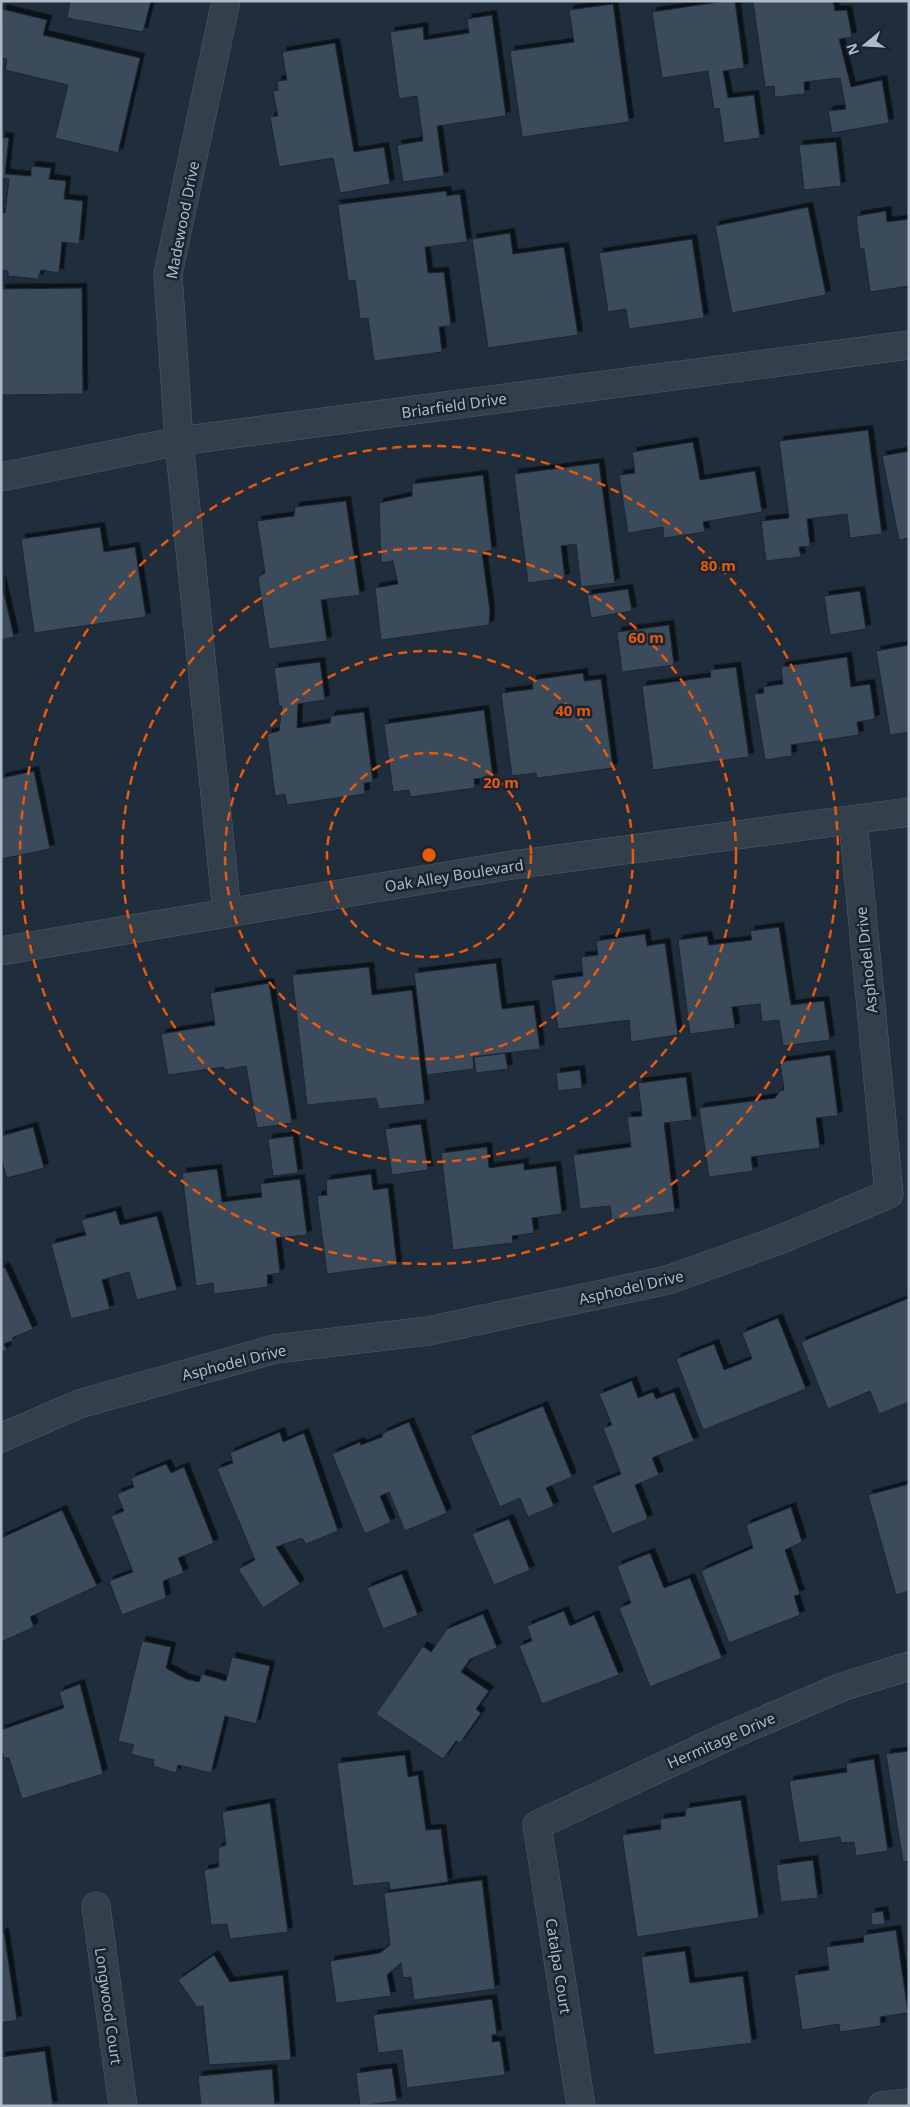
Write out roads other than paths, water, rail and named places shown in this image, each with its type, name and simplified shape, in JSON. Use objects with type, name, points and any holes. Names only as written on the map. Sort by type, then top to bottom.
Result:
[{"type":"street","name":"Madewood Drive","points":[[226,1],[168,274],[178,441],[227,913]]},
{"type":"street","name":"Briarfield Drive","points":[[1,477],[178,441],[909,345]]},
{"type":"street","name":"Oak Alley Boulevard","points":[[1,952],[506,866],[909,812]]},
{"type":"street","name":"Asphodel Drive","points":[[1,1438],[79,1404],[274,1349],[428,1331],[668,1280],[779,1240],[889,1194],[852,820]]},
{"type":"street","name":"Hermitage Drive","points":[[537,1825],[728,1736],[842,1687],[909,1666]]},
{"type":"street","name":"Catalpa Court","points":[[537,1825],[581,2106]]},
{"type":"street","name":"Longwood Court","points":[[96,1906],[123,2106]]},
{"type":"street","points":[[882,2106],[909,2103]]}]
